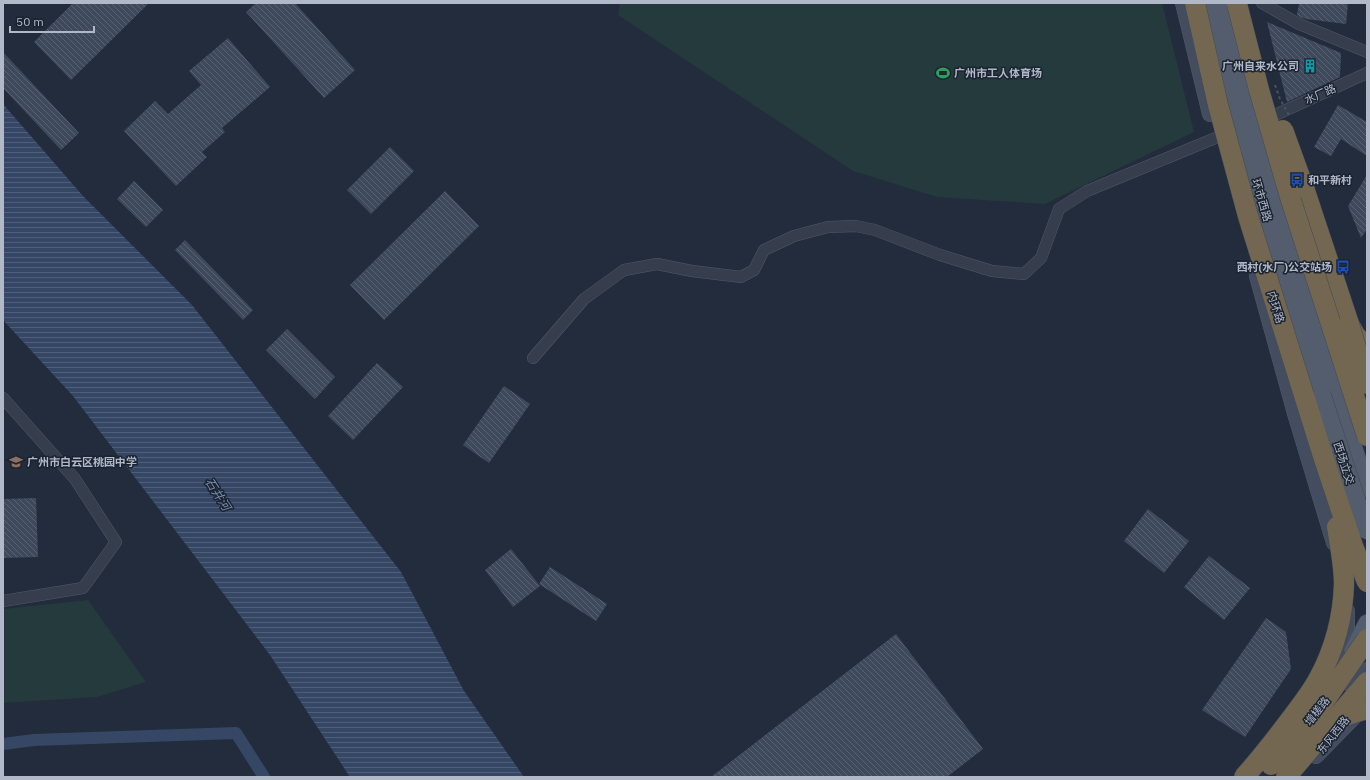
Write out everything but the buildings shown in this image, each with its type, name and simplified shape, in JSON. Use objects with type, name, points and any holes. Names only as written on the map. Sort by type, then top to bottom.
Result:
[{"type":"highway","name":"内环路","points":[[1195,3],[1218,105],[1248,216],[1323,456],[1367,582]]},
{"type":"highway","points":[[1236,3],[1304,188],[1349,324],[1367,384]]},
{"type":"highway","points":[[1236,3],[1290,197],[1367,436]]},
{"type":"highway","points":[[1244,777],[1260,759],[1300,707],[1319,678],[1328,660],[1339,624],[1344,584],[1339,538],[1334,515],[1248,216]]},
{"type":"highway","points":[[1349,324],[1355,335],[1367,348]]},
{"type":"highway","name":"增槎路","points":[[1261,777],[1321,706],[1360,643]]},
{"type":"highway","name":"增槎路","points":[[1286,777],[1361,684]]},
{"type":"highway","points":[[1261,777],[1290,749],[1317,728],[1332,720],[1365,709]]},
{"type":"highway","points":[[1295,777],[1328,740],[1342,727],[1357,718],[1365,709]]},
{"type":"main road","points":[[1183,3],[1216,137],[1272,303],[1360,547],[1367,560]]},
{"type":"main road","points":[[1186,3],[1218,33]]},
{"type":"main road","name":"环市西路","points":[[1210,3],[1260,198],[1329,393]]},
{"type":"main road","points":[[1236,3],[1273,116],[1308,241],[1367,423]]},
{"type":"main road","name":"环市西路","points":[[1236,3],[1247,92],[1277,207],[1307,301],[1329,393]]},
{"type":"main road","points":[[1263,158],[1273,116]]},
{"type":"main road","points":[[1241,127],[1242,167],[1245,186],[1298,424],[1339,562],[1346,602],[1360,643],[1361,684],[1279,777]]},
{"type":"main road","points":[[1307,301],[1345,359]]},
{"type":"main road","name":"西场立交","points":[[1329,393],[1367,489]]},
{"type":"main road","name":"西场立交","points":[[1329,393],[1367,532]]},
{"type":"main road","points":[[1346,508],[1351,511],[1367,511]]},
{"type":"main road","name":"东风西路","points":[[1361,684],[1343,665],[1360,643],[1367,623]]},
{"type":"main road","points":[[1254,777],[1286,742],[1320,700],[1332,679],[1343,665]]},
{"type":"main road","name":"东风西路","points":[[1298,777],[1316,756],[1361,684]]},
{"type":"main road","name":"东风西路","points":[[1271,777],[1361,684]]},
{"type":"main road","points":[[1316,756],[1365,709]]},
{"type":"street","points":[[1262,3],[1299,24],[1367,52]]},
{"type":"street","name":"水厂路","points":[[1273,116],[1367,73]]},
{"type":"street","points":[[533,358],[584,299],[624,270],[657,264],[692,271],[741,277],[754,270],[764,250],[794,236],[828,227],[856,226],[875,230],[940,255],[992,271],[1024,274],[1041,258],[1060,209],[1087,191],[1241,127]]},
{"type":"street","points":[[3,398],[75,479],[116,542],[83,588],[3,601]]},
{"type":"green space","name":"广州市工人体育场","points":[[620,3],[1162,3],[1194,132],[1045,204],[937,197],[853,171],[618,15]]},
{"type":"green space","points":[[88,600],[146,682],[97,697],[3,703],[3,609]]},
{"type":"water","name":"石井河","points":[[3,104],[83,196],[192,305],[401,572],[464,691],[524,777],[350,777],[270,655],[73,396],[3,320]]},
{"type":"waterway","points":[[3,744],[34,740],[236,733],[264,777]]},
{"type":"place","name":"广州自来水公司","points":[[1310,66]]},
{"type":"place","name":"广州市工人体育场","points":[[943,73]]},
{"type":"place","name":"和平新村","points":[[1297,180]]},
{"type":"place","name":"西村(水厂)公交站场","points":[[1343,267]]},
{"type":"place","name":"广州市白云区桃园中学","points":[[16,462]]}]
